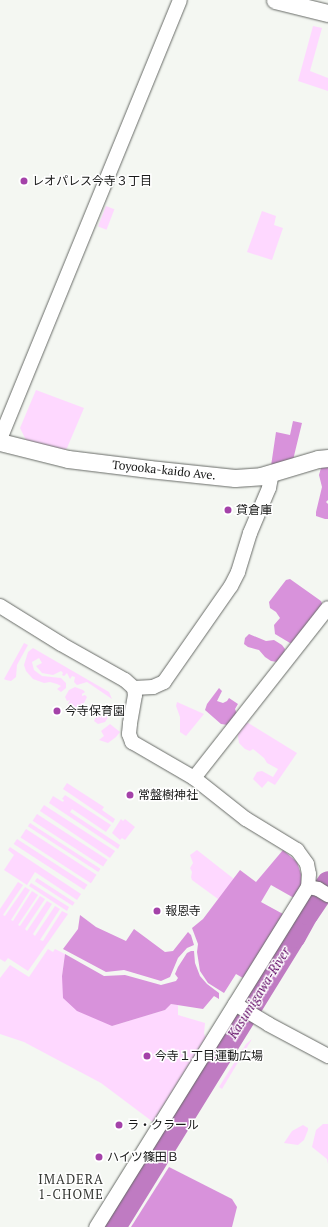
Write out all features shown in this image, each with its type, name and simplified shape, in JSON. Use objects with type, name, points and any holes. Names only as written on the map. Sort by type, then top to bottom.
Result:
[{"type":"main road","points":[[275,0],[328,13]]},
{"type":"main road","name":"Toyooka-kaido Ave.","points":[[0,440],[68,459],[234,478],[272,474],[310,461],[328,458]]},
{"type":"street","points":[[0,440],[180,0]]},
{"type":"street","points":[[0,606],[61,644],[116,674],[134,688],[153,687],[164,682],[231,586],[238,572],[250,533],[269,488],[272,474]]},
{"type":"street","points":[[194,778],[328,608]]},
{"type":"street","points":[[96,1227],[311,888],[307,864],[297,850],[246,819],[194,778],[132,742],[129,734],[134,703],[134,688]]},
{"type":"street","points":[[311,888],[328,895]]},
{"type":"street","points":[[237,1006],[328,1056]]},
{"type":"shaded area","points":[[313,26],[322,28],[310,71],[328,78],[328,91],[298,81]]},
{"type":"shaded area","points":[[106,206],[114,209],[107,230],[98,227]]},
{"type":"shaded area","points":[[262,211],[276,216],[274,225],[283,228],[272,260],[247,252]]},
{"type":"shaded area","points":[[36,390],[84,408],[67,448],[62,451],[27,442],[20,428]]},
{"type":"shaded area","points":[[293,421],[302,423],[293,460],[271,466],[276,432],[290,435]]},
{"type":"shaded area","points":[[328,465],[328,500],[326,502],[328,504],[328,519],[325,519],[316,516],[316,512],[322,487],[319,475],[321,468]]},
{"type":"shaded area","points":[[290,579],[321,601],[323,606],[296,643],[290,643],[275,634],[274,625],[280,618],[276,612],[270,608],[269,602],[286,580]]},
{"type":"shaded area","points":[[249,634],[266,641],[274,640],[282,645],[285,649],[283,658],[277,662],[271,661],[259,650],[248,647],[244,644],[245,638]]},
{"type":"shaded area","points":[[24,643],[28,645],[17,665],[16,677],[11,681],[4,679]]},
{"type":"shaded area","points":[[33,648],[109,692],[112,699],[87,682],[77,685],[74,682],[75,677],[72,676],[70,679],[67,673],[64,676],[62,675],[63,673],[61,671],[53,675],[42,673],[36,666],[42,663],[39,658],[32,662],[34,670],[42,676],[61,678],[66,683],[66,688],[61,692],[57,689],[61,686],[57,684],[50,682],[44,683],[33,679],[26,671],[24,665],[28,652]]},
{"type":"shaded area","points":[[75,687],[83,690],[85,692],[82,696],[85,695],[87,697],[84,703],[78,708],[70,706],[68,704],[70,700],[67,701],[65,697],[69,690]]},
{"type":"shaded area","points":[[219,688],[222,691],[217,701],[223,703],[229,698],[238,704],[235,709],[237,714],[228,725],[221,724],[205,710],[207,704]]},
{"type":"shaded area","points":[[177,702],[204,714],[186,736],[180,732],[180,717],[176,706]]},
{"type":"shaded area","points":[[110,705],[109,716],[105,722],[98,724],[94,721],[97,715],[103,712],[105,707]]},
{"type":"shaded area","points":[[245,721],[297,753],[275,785],[268,781],[262,788],[253,779],[257,772],[262,771],[273,777],[278,769],[267,763],[264,758],[253,749],[250,751],[245,749],[239,743],[237,731]]},
{"type":"shaded area","points":[[110,724],[120,732],[108,743],[99,740],[104,736],[101,731]]},
{"type":"shaded area","points":[[67,783],[104,807],[102,810],[115,819],[113,823],[63,789]]},
{"type":"shaded area","points":[[65,795],[111,825],[106,832],[72,809],[70,812],[120,845],[118,849],[49,803],[53,796],[63,802],[64,800],[62,799]]},
{"type":"shaded area","points":[[44,805],[115,851],[110,858],[40,811]]},
{"type":"shaded area","points":[[37,814],[107,860],[103,866],[33,821]]},
{"type":"shaded area","points":[[121,819],[123,821],[125,819],[135,827],[125,840],[122,838],[120,840],[112,833]]},
{"type":"shaded area","points":[[30,823],[100,869],[98,872],[28,826]]},
{"type":"shaded area","points":[[26,829],[96,875],[91,883],[21,837]]},
{"type":"shaded area","points":[[17,839],[87,885],[84,890],[14,844]]},
{"type":"shaded area","points":[[10,847],[81,894],[77,900],[35,872],[27,885],[4,870],[14,855],[8,850]]},
{"type":"shaded area","points":[[197,850],[234,879],[218,899],[192,880],[192,872],[190,868],[193,863],[190,855]]},
{"type":"shaded area","points":[[283,850],[297,862],[301,874],[301,885],[294,898],[271,885],[261,902],[283,914],[243,978],[236,974],[224,993],[208,983],[200,971],[197,952],[198,944],[192,928],[203,919],[240,870],[256,882]]},
{"type":"shaded area","points":[[37,878],[75,903],[73,906],[35,881]]},
{"type":"shaded area","points":[[18,882],[23,885],[3,915],[5,916],[25,887],[30,890],[11,920],[13,921],[32,891],[38,895],[18,925],[20,926],[40,896],[45,899],[25,929],[27,931],[47,901],[52,904],[33,934],[35,936],[55,906],[60,909],[40,940],[43,941],[62,911],[68,914],[28,971],[8,958],[5,962],[0,959],[0,909]]},
{"type":"shaded area","points":[[31,883],[69,907],[67,911],[29,886]]},
{"type":"shaded area","points":[[80,915],[96,927],[126,941],[134,929],[165,952],[173,951],[188,932],[191,935],[194,945],[187,948],[178,958],[170,977],[161,981],[124,970],[106,972],[63,949],[78,929]]},
{"type":"shaded area","points":[[48,949],[53,952],[55,949],[65,954],[62,976],[112,1026],[165,1010],[171,1004],[178,1005],[178,1015],[205,1023],[204,1034],[206,1037],[153,1122],[101,1083],[24,1042],[0,1034],[0,978],[10,965],[29,977]]},
{"type":"shaded area","points":[[194,951],[195,963],[200,976],[207,984],[219,993],[219,999],[214,996],[203,1009],[171,1004],[165,1010],[112,1026],[77,1011],[63,998],[62,976],[65,954],[104,976],[125,975],[161,985],[176,981],[178,978],[175,974],[178,967],[187,953]]},
{"type":"shaded area","points":[[252,1039],[222,1089],[219,1087],[246,1044]]},
{"type":"shaded area","points":[[323,1124],[328,1124],[328,1164],[327,1159],[312,1147],[316,1130]]},
{"type":"shaded area","points":[[303,1125],[308,1128],[304,1140],[298,1145],[284,1143],[292,1131]]},
{"type":"shaded area","points":[[169,1167],[232,1199],[237,1207],[232,1227],[131,1227]]},
{"type":"waterway","name":"Kasumigawa-River","points":[[114,1227],[307,913],[328,882]]},
{"type":"place","name":"レオパレス今寺３丁目","points":[[24,181]]},
{"type":"place","name":"貸倉庫","points":[[228,510]]},
{"type":"place","name":"今寺保育園","points":[[57,711]]},
{"type":"place","name":"常盤樹神社","points":[[130,795]]},
{"type":"place","name":"報恩寺","points":[[157,911]]},
{"type":"place","name":"今寺１丁目運動広場","points":[[147,1056]]},
{"type":"place","name":"ラ・クラール","points":[[119,1125]]},
{"type":"place","name":"ハイツ篠田Ｂ","points":[[99,1157]]},
{"type":"district","name":"IMADERA 1-CHOME","points":[[71,1188]]}]
